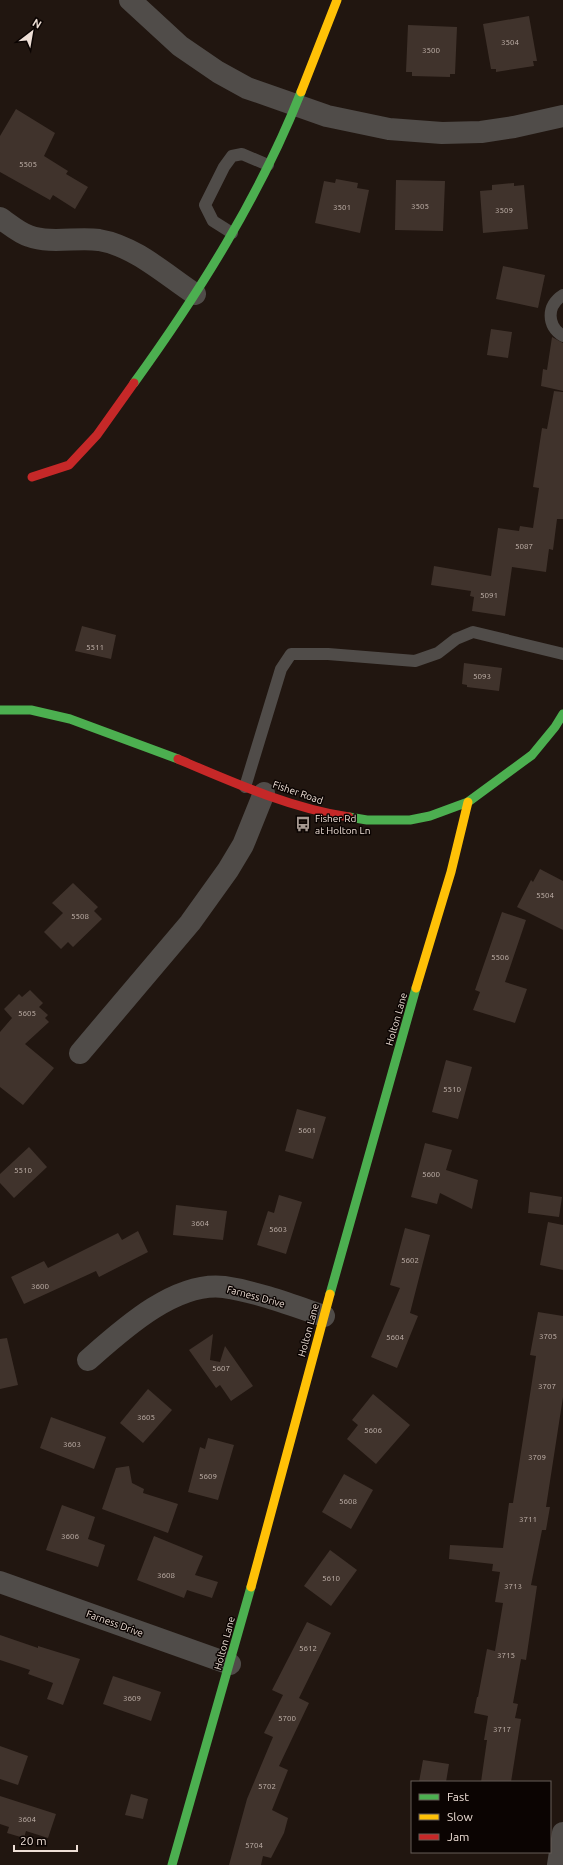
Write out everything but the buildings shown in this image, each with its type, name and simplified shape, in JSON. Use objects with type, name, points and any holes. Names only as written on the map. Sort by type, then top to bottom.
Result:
[{"type":"street","points":[[130,0],[180,46],[218,72],[248,88],[327,116],[389,129],[442,133],[481,132],[514,127],[563,116]]},
{"type":"street","points":[[32,477],[69,465],[97,435],[182,316],[232,233],[268,165],[296,105],[337,0]]},
{"type":"street","points":[[0,218],[28,236],[48,240],[99,240],[118,246],[140,257],[195,294]]},
{"type":"street","name":"Fisher Road","points":[[0,710],[31,710],[70,719],[149,747],[255,790],[328,814],[367,820],[410,820],[430,816],[468,802],[532,755],[555,727],[563,714]]},
{"type":"street","points":[[80,1053],[190,924],[228,870],[243,845],[255,790]]},
{"type":"street","name":"Holton Lane","points":[[172,1865],[230,1664],[324,1316],[423,963],[451,872],[468,802]]},
{"type":"street","name":"Farness Drive","points":[[88,1360],[116,1336],[151,1311],[174,1297],[190,1291],[224,1287],[256,1295],[324,1316]]},
{"type":"street","name":"Farness Drive","points":[[0,1582],[230,1664]]},
{"type":"street","points":[[558,1865],[563,1833]]},
{"type":"lane","points":[[232,233],[213,221],[205,205],[224,167],[232,156],[242,154],[268,165]]},
{"type":"lane","points":[[563,296],[558,298],[552,307],[550,318],[557,332],[563,336]]},
{"type":"lane","points":[[255,790],[281,669],[291,654],[328,654],[415,661],[438,653],[456,639],[473,632],[563,654]]},
{"type":"traffic: fast","points":[[134,383],[182,314],[226,243],[267,169],[301,92]]},
{"type":"traffic: fast","points":[[0,710],[31,710],[70,719],[178,759]]},
{"type":"traffic: fast","points":[[349,817],[367,820],[410,820],[430,816],[468,802],[532,755],[555,727],[563,714]]},
{"type":"traffic: fast","points":[[330,1294],[416,988]]},
{"type":"traffic: fast","points":[[172,1865],[251,1587]]},
{"type":"traffic: slow","points":[[301,92],[337,0]]},
{"type":"traffic: slow","points":[[416,988],[451,872],[468,802]]},
{"type":"traffic: slow","points":[[251,1587],[330,1294]]},
{"type":"traffic: jam","points":[[32,477],[69,465],[97,435],[134,383]]},
{"type":"traffic: jam","points":[[178,759],[283,801],[327,813],[349,817]]},
{"type":"place","name":"Fisher Rd at Holton Ln","points":[[303,824]]}]
